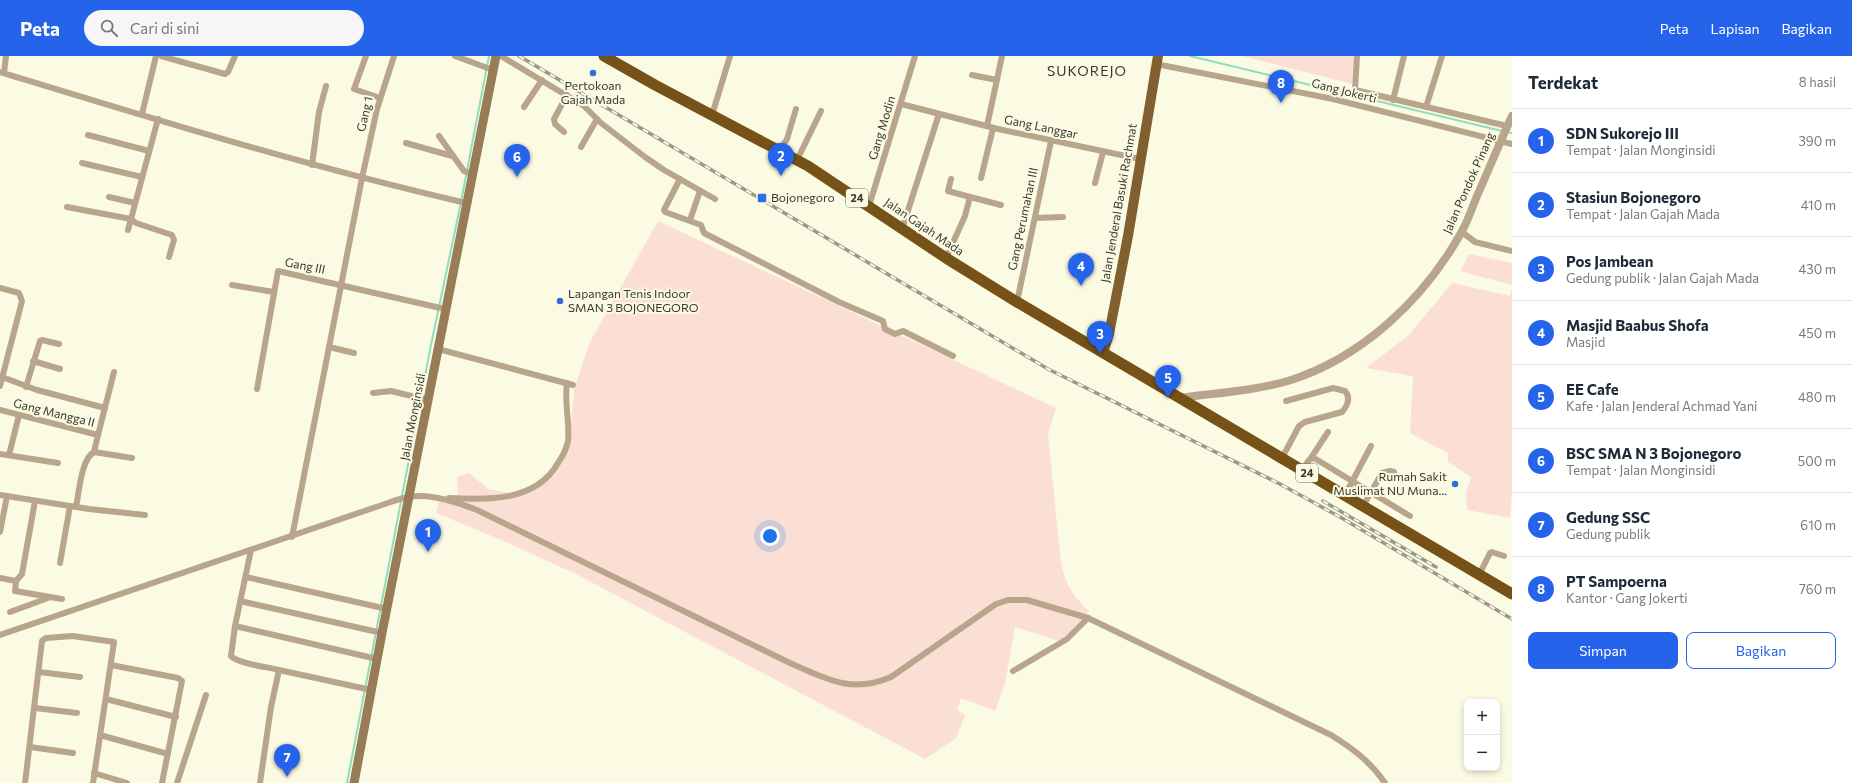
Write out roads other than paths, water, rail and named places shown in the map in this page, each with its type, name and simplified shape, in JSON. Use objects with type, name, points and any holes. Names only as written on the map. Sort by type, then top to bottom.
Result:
[{"type":"highway","name":"Jalan Gajah Mada","points":[[604,56],[798,160],[946,258],[1103,353]]},
{"type":"highway","name":"24","points":[[1103,353],[1479,574],[1511,590]]},
{"type":"main road","name":"Jalan Monginsidi","points":[[354,783],[378,632],[408,497],[424,399],[438,349],[441,308],[489,69],[496,56]]},
{"type":"main road","name":"Jalan Jenderal Basuki Rachmat","points":[[1103,353],[1109,334],[1128,236],[1157,60]]},
{"type":"street","points":[[6,56],[2,72],[312,165],[463,202]]},
{"type":"street","points":[[142,114],[156,56]]},
{"type":"street","points":[[161,56],[225,74],[228,72],[236,56]]},
{"type":"street","points":[[366,56],[354,89],[380,98]]},
{"type":"street","name":"Gang 1","points":[[292,537],[362,178],[380,98],[394,56]]},
{"type":"street","points":[[455,56],[489,69]]},
{"type":"street","points":[[501,56],[567,95],[586,108],[597,119],[645,157],[714,200]]},
{"type":"street","points":[[712,115],[730,56]]},
{"type":"street","name":"Gang Modin","points":[[869,206],[915,56]]},
{"type":"street","points":[[981,178],[1002,56]]},
{"type":"street","points":[[1357,56],[1355,90],[1507,127]]},
{"type":"street","points":[[1393,100],[1404,56]]},
{"type":"street","points":[[1426,107],[1442,56]]},
{"type":"street","name":"Gang Jokerti","points":[[1157,60],[1502,138],[1512,144]]},
{"type":"street","points":[[972,75],[997,80]]},
{"type":"street","points":[[524,107],[542,80]]},
{"type":"street","points":[[312,165],[320,112],[326,86]]},
{"type":"street","points":[[564,132],[555,124],[554,119],[567,95]]},
{"type":"street","name":"Gang Langgar","points":[[901,104],[990,127],[1140,159]]},
{"type":"street","points":[[780,150],[787,139],[796,109]]},
{"type":"street","points":[[798,160],[821,111]]},
{"type":"street","points":[[902,229],[939,114]]},
{"type":"street","name":"Jalan Pondok Pinang","points":[[1180,398],[1245,390],[1288,381],[1346,354],[1383,328],[1408,306],[1424,287],[1462,232],[1512,116]]},
{"type":"street","points":[[128,230],[158,119]]},
{"type":"street","points":[[581,148],[597,119]]},
{"type":"street","points":[[88,135],[149,151]]},
{"type":"street","points":[[439,136],[452,156],[469,173]]},
{"type":"street","name":"Gang Perumahan III","points":[[1018,302],[1051,141]]},
{"type":"street","points":[[406,143],[452,156]]},
{"type":"street","points":[[1095,183],[1103,152]]},
{"type":"street","points":[[82,163],[142,177]]},
{"type":"street","points":[[680,179],[664,210],[702,226],[704,233],[884,325],[885,329],[899,332],[953,356]]},
{"type":"street","points":[[951,179],[948,191],[1001,205]]},
{"type":"street","points":[[690,220],[700,191]]},
{"type":"street","points":[[109,197],[135,203]]},
{"type":"street","points":[[946,258],[965,216],[970,197]]},
{"type":"street","points":[[67,207],[131,219],[136,223],[172,235],[174,240],[168,257]]},
{"type":"street","points":[[1035,218],[1063,217]]},
{"type":"street","points":[[1462,232],[1475,242],[1512,251]]},
{"type":"street","name":"Gang III","points":[[257,389],[277,272],[280,271],[342,284],[441,308]]},
{"type":"street","points":[[232,285],[274,292]]},
{"type":"street","points":[[0,288],[19,293],[22,299],[0,386]]},
{"type":"street","points":[[26,387],[40,340],[59,344]]},
{"type":"street","points":[[329,347],[354,353]]},
{"type":"street","points":[[0,635],[408,497],[484,500],[498,499],[532,489],[545,480],[553,472],[565,452],[568,442],[570,384],[438,349]]},
{"type":"street","points":[[33,361],[60,369]]},
{"type":"street","points":[[98,435],[114,372]]},
{"type":"street","points":[[2,377],[26,387],[105,408]]},
{"type":"street","points":[[1282,458],[1299,426],[1305,422],[1342,412],[1348,403],[1348,398],[1345,391],[1333,388],[1286,401]]},
{"type":"street","points":[[373,393],[391,391],[424,399]]},
{"type":"street","name":"Gang Mangga II","points":[[0,410],[98,435],[94,452],[90,454],[85,464],[60,563]]},
{"type":"street","points":[[9,455],[19,415]]},
{"type":"street","points":[[1302,470],[1328,432]]},
{"type":"street","points":[[1345,496],[1371,446]]},
{"type":"street","points":[[94,452],[132,458]]},
{"type":"street","points":[[0,454],[58,463]]},
{"type":"street","points":[[1311,458],[1353,481],[1410,516]]},
{"type":"street","points":[[1363,506],[1382,474],[1390,470],[1394,472]]},
{"type":"street","points":[[0,532],[3,496],[73,507],[145,515]]},
{"type":"street","points":[[427,497],[452,502],[477,510],[770,654],[825,678],[848,685],[876,684],[891,676],[988,608],[1003,601],[1036,602],[1088,618],[1331,735],[1360,755],[1373,767],[1385,783]]},
{"type":"street","points":[[35,501],[22,574],[16,581],[14,590],[26,594],[62,599]]},
{"type":"street","points":[[251,550],[235,626],[231,655],[233,658],[279,670],[368,689]]},
{"type":"street","points":[[1479,574],[1490,553],[1492,552],[1504,556]]},
{"type":"street","points":[[246,577],[383,608]]},
{"type":"street","points":[[0,578],[16,581]]},
{"type":"street","points":[[24,607],[26,594]]},
{"type":"street","points":[[10,612],[49,598]]},
{"type":"street","points":[[240,601],[378,632]]},
{"type":"street","points":[[1013,671],[1067,640],[1088,618]]},
{"type":"street","points":[[235,626],[373,658]]},
{"type":"street","points":[[25,783],[42,642],[46,638],[74,636],[114,642],[93,783]]},
{"type":"street","points":[[111,665],[181,680],[182,683],[176,717],[162,783]]},
{"type":"street","points":[[260,783],[271,707],[279,670]]},
{"type":"street","points":[[39,672],[80,678]]},
{"type":"street","points":[[178,783],[206,695]]},
{"type":"street","points":[[106,699],[176,717]]},
{"type":"street","points":[[35,708],[77,713]]},
{"type":"street","points":[[100,734],[168,754]]},
{"type":"street","points":[[30,747],[73,753]]},
{"type":"street","points":[[94,773],[127,783]]},
{"type":"waterway","points":[[347,783],[431,345],[460,207],[489,56]]},
{"type":"waterway","points":[[1190,56],[1502,131]]},
{"type":"waterway","points":[[1507,132],[1512,133]]},
{"type":"railway","points":[[519,56],[1048,369],[1280,484],[1340,517],[1512,619]]},
{"type":"railway","points":[[1323,501],[1436,567]]},
{"type":"place","name":"Pertokoan Gajah Mada","points":[[593,73]]},
{"type":"place","name":"PT Sampoerna","points":[[1281,103]]},
{"type":"place","name":"Stasiun Bojonegoro","points":[[781,176]]},
{"type":"place","name":"BSC SMA N 3 Bojonegoro","points":[[517,177]]},
{"type":"place","name":"Bojonegoro","points":[[762,198]]},
{"type":"place","name":"Masjid Baabus Shofa","points":[[1081,286]]},
{"type":"place","name":"Lapangan Tenis Indoor SMAN 3 BOJONEGORO","points":[[560,301]]},
{"type":"place","name":"Pos Jambean","points":[[1100,354]]},
{"type":"place","name":"EE Cafe","points":[[1168,398]]},
{"type":"place","name":"Rumah Sakit Muslimat NU Muna…","points":[[1455,484]]},
{"type":"place","name":"SDN Sukorejo III","points":[[428,552]]},
{"type":"place","name":"Gedung SSC","points":[[287,777]]},
{"type":"district","name":"SUKOREJO","points":[[1087,71]]}]
